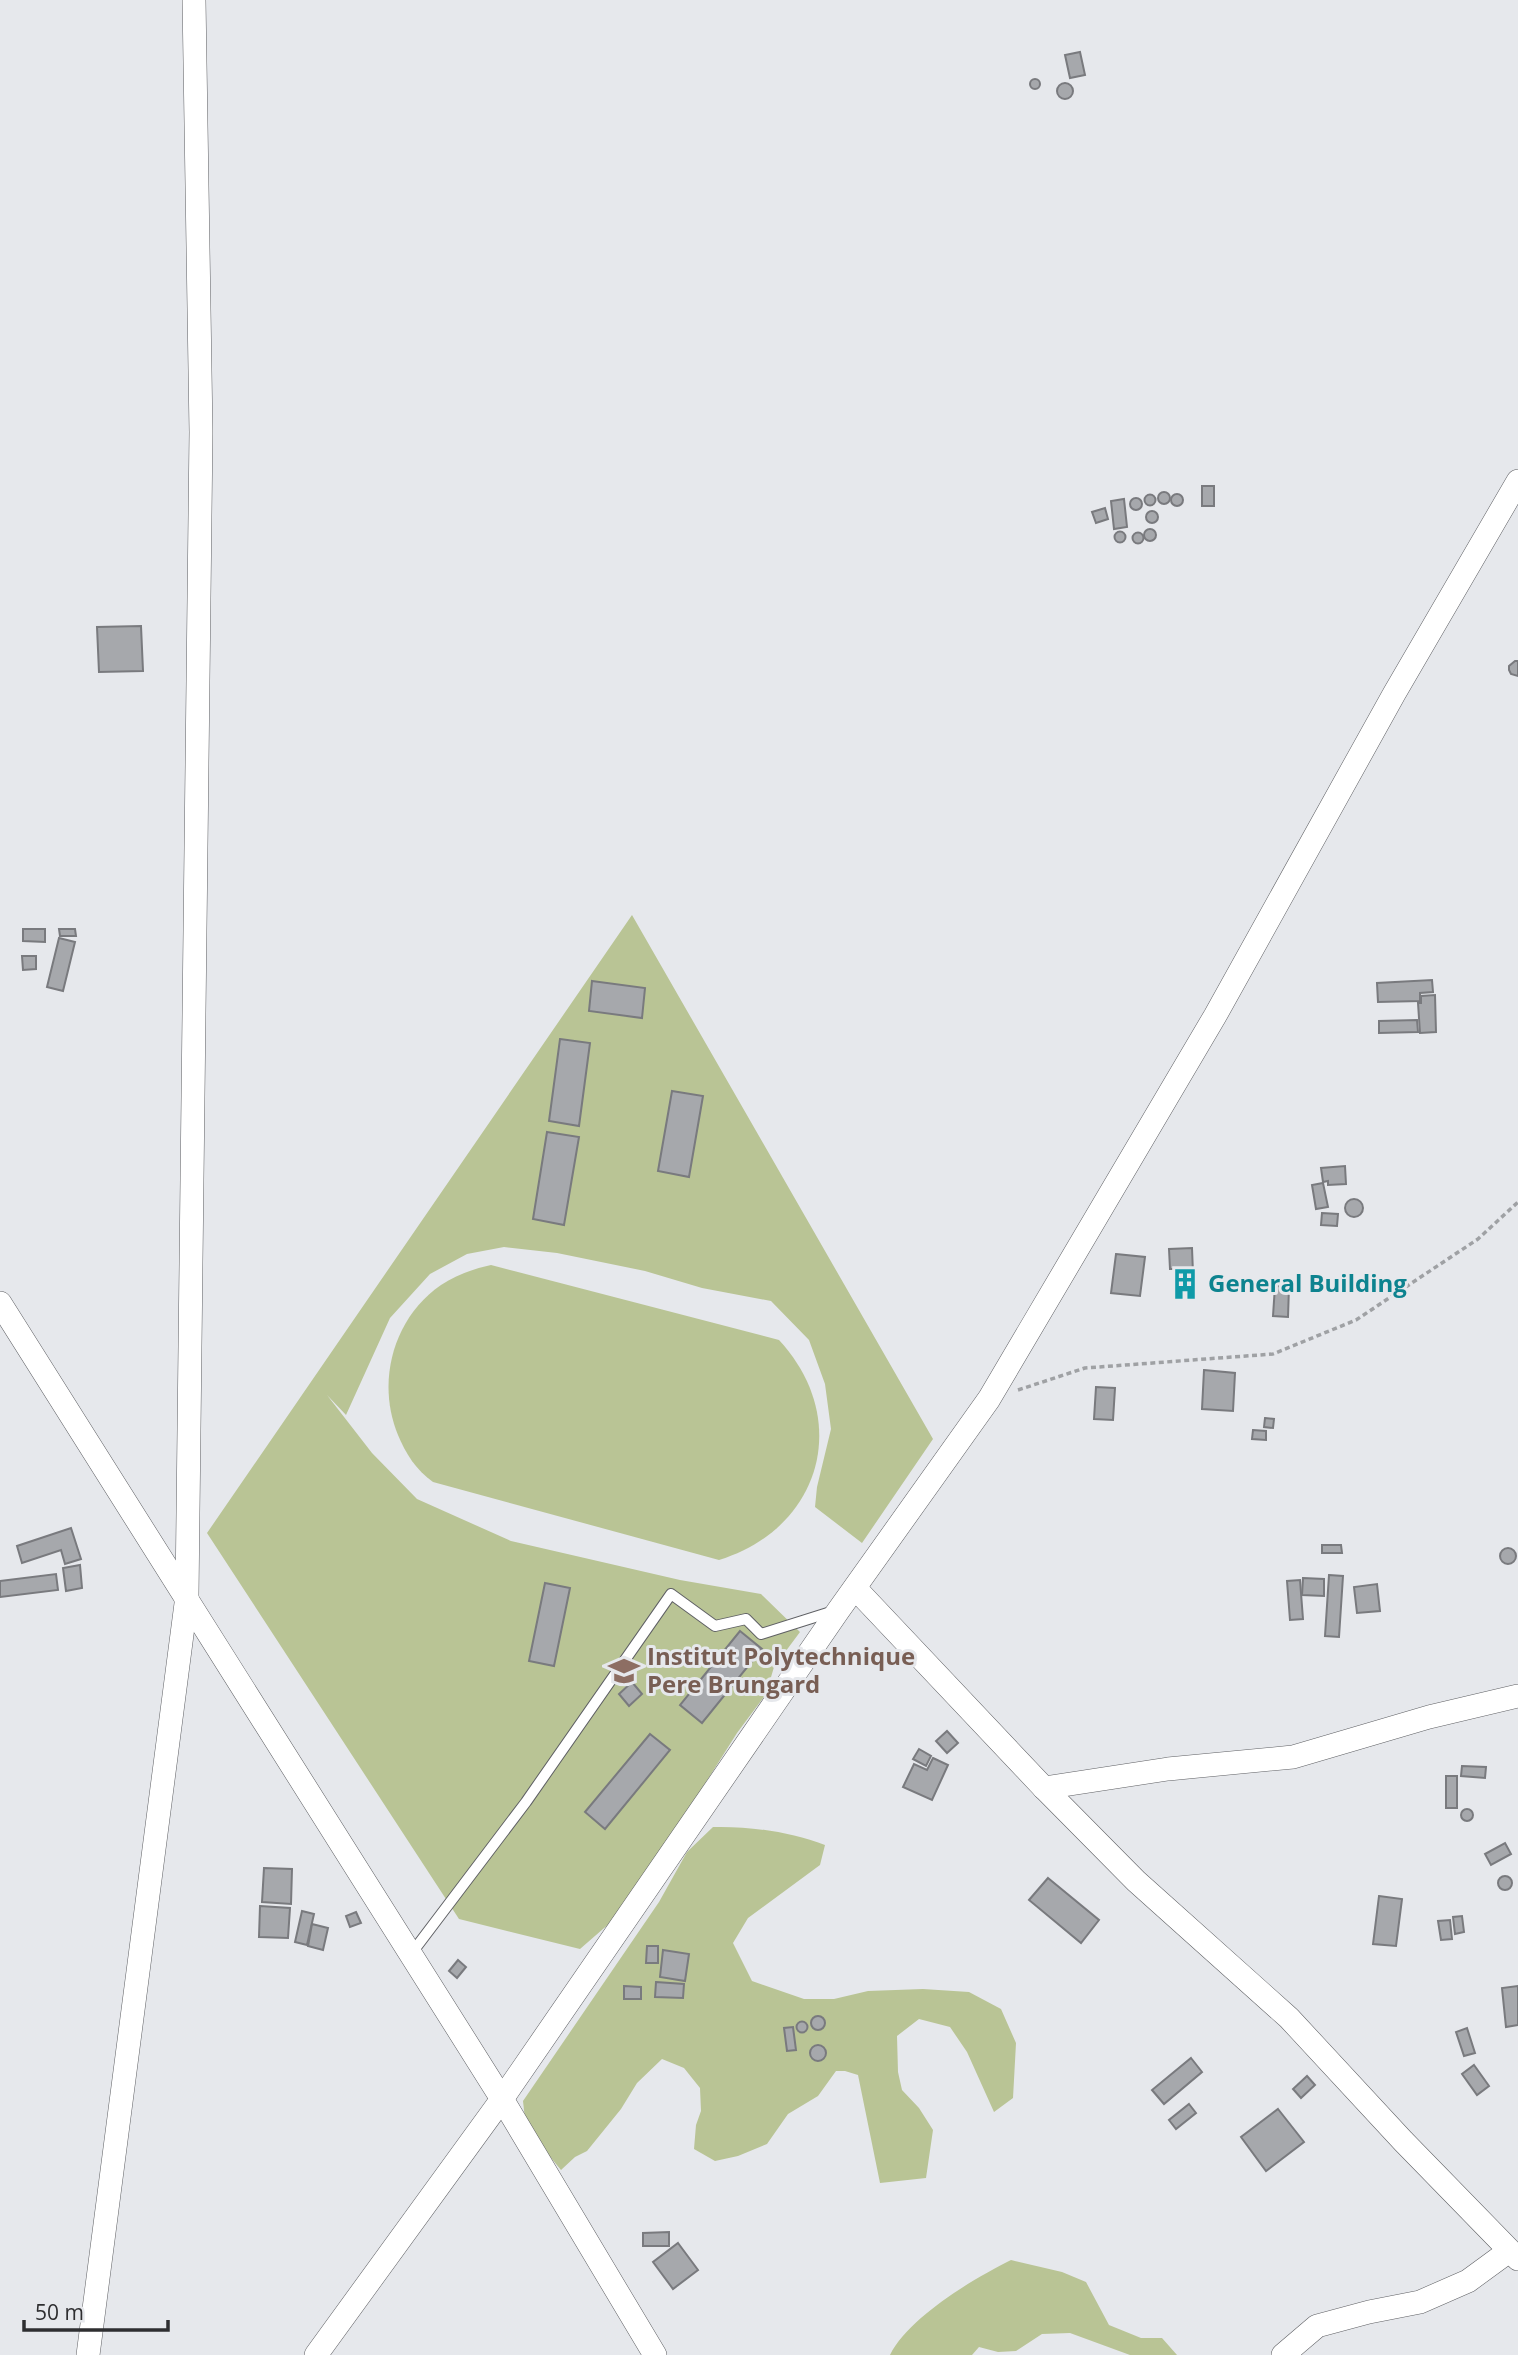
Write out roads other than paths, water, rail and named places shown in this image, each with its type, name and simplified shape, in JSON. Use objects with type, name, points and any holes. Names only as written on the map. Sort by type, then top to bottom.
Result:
[{"type":"street","points":[[88,2355],[187,1596],[201,432],[194,0]]},
{"type":"street","points":[[316,2355],[502,2099],[838,1611],[989,1399],[1215,1017],[1394,694],[1518,481]]},
{"type":"street","points":[[0,1303],[502,2099],[655,2355]]},
{"type":"street","points":[[855,1588],[1136,1881],[1289,2018],[1514,2255],[1468,2281],[1420,2302],[1317,2326],[1283,2355]]},
{"type":"street","points":[[1044,1788],[1168,1769],[1293,1757],[1429,1717],[1518,1696]]},
{"type":"lane","points":[[411,1954],[526,1802],[671,1594],[715,1626],[746,1619],[761,1634],[820,1614],[838,1611]]},
{"type":"place","name":"General Building","points":[[1185,1284]]},
{"type":"place","name":"Institut Polytechnique Pere Brungard","points":[[624,1671]]}]
